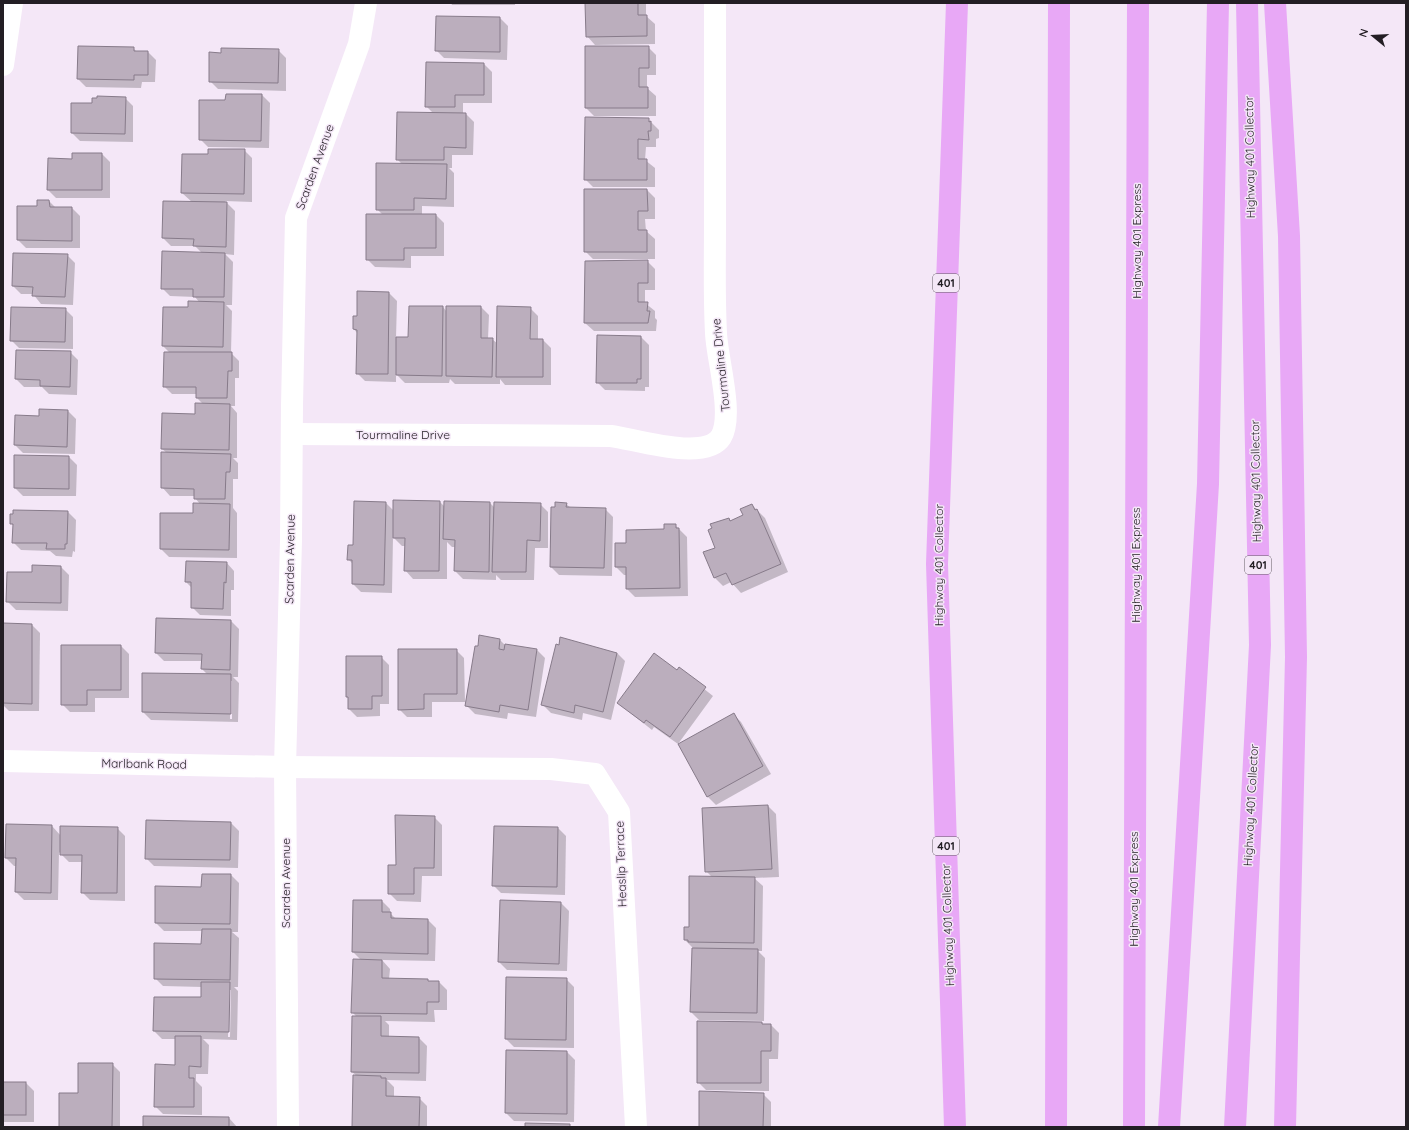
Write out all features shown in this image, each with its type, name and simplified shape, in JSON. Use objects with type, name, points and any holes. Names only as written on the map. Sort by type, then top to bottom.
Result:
[{"type":"highway","name":"Highway 401 Collector","points":[[955,1127],[937,564],[957,3]]},
{"type":"highway","points":[[1056,1127],[1059,3]]},
{"type":"highway","name":"Highway 401 Express","points":[[1134,1127],[1138,3]]},
{"type":"highway","points":[[1169,1127],[1208,484],[1218,3]]},
{"type":"highway","name":"Highway 401 Collector","points":[[1235,1127],[1260,645],[1247,3]]},
{"type":"highway","points":[[1275,3],[1289,236],[1296,657],[1285,1127]]},
{"type":"street","points":[[3,65],[12,3]]},
{"type":"street","name":"Scarden Avenue","points":[[288,1127],[285,767],[291,540],[296,218],[359,44],[366,3]]},
{"type":"street","name":"Tourmaline Drive","points":[[292,434],[611,436],[660,445],[671,449],[709,446],[721,437],[727,407],[716,334],[715,3]]},
{"type":"street","name":"Marlbank Road","points":[[3,761],[285,767]]},
{"type":"street","name":"Heaslip Terrace","points":[[285,767],[551,769],[595,774],[619,812],[636,1127]]},
{"type":"building","points":[[585,3],[638,3],[638,15],[647,15],[647,36],[586,37]]},
{"type":"building","points":[[436,16],[500,17],[500,52],[435,51]]},
{"type":"building","points":[[78,46],[134,47],[134,51],[148,51],[148,75],[134,75],[134,80],[77,79]]},
{"type":"building","points":[[585,46],[649,46],[649,68],[639,68],[639,87],[648,87],[648,108],[585,108]]},
{"type":"building","points":[[221,48],[279,49],[278,83],[209,82],[209,52],[221,53]]},
{"type":"building","points":[[426,62],[484,63],[484,95],[455,95],[455,107],[425,107]]},
{"type":"building","points":[[226,94],[262,94],[261,141],[199,140],[199,100],[225,100]]},
{"type":"building","points":[[97,96],[126,97],[125,134],[71,133],[71,103],[92,103],[92,98],[97,98]]},
{"type":"building","points":[[397,112],[466,113],[466,148],[444,147],[444,160],[396,160]]},
{"type":"building","points":[[585,117],[649,118],[649,122],[651,121],[651,131],[648,131],[649,140],[638,139],[638,159],[647,159],[647,180],[584,180]]},
{"type":"building","points":[[208,149],[245,149],[244,194],[181,193],[182,154],[208,154]]},
{"type":"building","points":[[72,153],[102,153],[102,190],[47,190],[48,158],[72,159]]},
{"type":"building","points":[[376,163],[447,164],[446,199],[414,198],[414,210],[376,210]]},
{"type":"building","points":[[584,189],[647,189],[648,211],[638,211],[638,230],[647,230],[647,252],[584,252]]},
{"type":"building","points":[[37,200],[49,200],[50,207],[72,207],[72,241],[17,240],[17,206],[37,206]]},
{"type":"building","points":[[163,201],[227,202],[226,247],[193,246],[194,239],[162,238]]},
{"type":"building","points":[[366,214],[436,214],[436,248],[404,248],[404,260],[366,260]]},
{"type":"building","points":[[162,251],[225,253],[224,297],[193,297],[193,289],[161,289]]},
{"type":"building","points":[[13,253],[68,254],[65,297],[32,296],[33,287],[12,286]]},
{"type":"building","points":[[648,260],[648,283],[638,283],[638,302],[648,302],[647,311],[650,311],[648,323],[584,323],[585,261]]},
{"type":"building","points":[[357,291],[389,292],[388,374],[356,374],[357,330],[353,329],[353,316],[357,316]]},
{"type":"building","points":[[188,301],[224,302],[223,347],[162,346],[163,307],[188,307]]},
{"type":"building","points":[[409,306],[443,306],[442,376],[396,375],[396,337],[408,337]]},
{"type":"building","points":[[446,306],[481,306],[481,338],[493,338],[492,377],[446,376]]},
{"type":"building","points":[[497,306],[531,307],[530,339],[543,339],[543,377],[496,377]]},
{"type":"building","points":[[11,307],[66,308],[65,342],[10,341]]},
{"type":"building","points":[[597,335],[641,336],[641,379],[637,379],[637,383],[596,383]]},
{"type":"building","points":[[16,350],[71,351],[70,387],[40,386],[40,380],[15,379]]},
{"type":"building","points":[[164,352],[232,352],[232,371],[228,371],[227,398],[196,398],[196,387],[163,387]]},
{"type":"building","points":[[195,403],[230,404],[229,450],[161,449],[162,413],[195,414]]},
{"type":"building","points":[[39,409],[68,410],[67,447],[14,445],[15,415],[39,416]]},
{"type":"building","points":[[161,452],[231,454],[230,472],[226,472],[225,499],[194,499],[194,489],[161,488]]},
{"type":"building","points":[[14,455],[69,456],[69,489],[14,488]]},
{"type":"building","points":[[393,500],[440,501],[439,571],[404,571],[405,538],[393,538]]},
{"type":"building","points":[[354,501],[386,502],[384,585],[352,584],[352,560],[347,560],[348,545],[353,545]]},
{"type":"building","points":[[444,501],[490,502],[489,572],[454,571],[455,540],[443,539]]},
{"type":"building","points":[[494,502],[541,503],[540,541],[527,540],[526,572],[492,572]]},
{"type":"building","points":[[555,502],[567,503],[566,507],[606,508],[604,568],[550,567],[551,507],[555,507]]},
{"type":"building","points":[[193,503],[230,504],[229,550],[160,549],[160,513],[193,513]]},
{"type":"building","points":[[752,504],[755,510],[757,509],[781,564],[732,585],[726,573],[714,578],[703,552],[715,548],[708,530],[712,528],[710,524],[729,518],[730,521],[743,515],[740,509]]},
{"type":"building","points":[[13,510],[68,511],[67,544],[65,544],[65,549],[46,549],[47,543],[12,543],[13,524],[10,524],[10,514],[13,514]]},
{"type":"building","points":[[664,524],[676,524],[676,528],[679,528],[680,588],[626,589],[626,567],[615,567],[615,543],[626,543],[626,530],[664,529]]},
{"type":"building","points":[[186,561],[227,562],[226,583],[224,582],[223,609],[191,608],[191,582],[185,582]]},
{"type":"building","points":[[32,565],[61,566],[61,603],[6,602],[7,572],[32,572]]},
{"type":"building","points":[[156,618],[231,620],[230,670],[201,669],[202,654],[155,653]]},
{"type":"building","points":[[3,623],[32,624],[32,704],[3,703]]},
{"type":"building","points":[[479,635],[500,639],[499,649],[504,650],[505,644],[537,649],[528,710],[500,705],[499,712],[465,706],[475,646],[478,646]]},
{"type":"building","points":[[560,637],[617,653],[603,712],[575,705],[574,713],[541,705],[556,644],[559,645]]},
{"type":"building","points":[[61,645],[121,645],[121,690],[87,690],[87,705],[61,705]]},
{"type":"building","points":[[398,649],[457,649],[457,694],[424,694],[424,709],[398,710]]},
{"type":"building","points":[[654,653],[677,670],[679,667],[706,687],[670,737],[646,720],[644,723],[617,703]]},
{"type":"building","points":[[346,656],[382,656],[382,696],[372,696],[372,709],[348,709],[348,697],[346,697]]},
{"type":"building","points":[[142,673],[231,674],[231,714],[142,712]]},
{"type":"building","points":[[734,713],[763,766],[707,797],[678,744]]},
{"type":"building","points":[[768,805],[772,869],[705,872],[702,808]]},
{"type":"building","points":[[395,815],[435,816],[434,868],[414,868],[414,894],[388,894],[388,865],[396,865]]},
{"type":"building","points":[[146,820],[231,822],[230,860],[145,859]]},
{"type":"building","points":[[6,824],[52,825],[51,893],[15,892],[16,858],[5,858]]},
{"type":"building","points":[[60,826],[118,827],[117,893],[81,893],[82,855],[60,855]]},
{"type":"building","points":[[494,826],[558,827],[557,887],[492,886]]},
{"type":"building","points":[[202,874],[231,874],[230,924],[155,923],[155,886],[201,887]]},
{"type":"building","points":[[689,876],[755,877],[754,943],[688,942],[688,940],[684,940],[684,927],[689,927]]},
{"type":"building","points":[[353,900],[382,900],[382,912],[391,912],[391,918],[428,919],[428,954],[352,952]]},
{"type":"building","points":[[500,900],[561,902],[559,964],[498,962]]},
{"type":"building","points":[[202,929],[231,929],[230,980],[154,979],[154,943],[201,944]]},
{"type":"building","points":[[692,948],[758,949],[757,1013],[690,1012]]},
{"type":"building","points":[[353,959],[382,960],[382,978],[428,979],[428,981],[439,981],[439,1002],[427,1002],[427,1014],[351,1013]]},
{"type":"building","points":[[506,977],[567,978],[566,1040],[505,1039]]},
{"type":"building","points":[[201,982],[230,982],[229,1032],[153,1031],[154,997],[201,997]]},
{"type":"building","points":[[352,1016],[381,1016],[381,1036],[419,1037],[419,1073],[351,1072]]},
{"type":"building","points":[[697,1021],[762,1022],[762,1024],[771,1024],[771,1051],[761,1051],[761,1083],[697,1083]]},
{"type":"building","points":[[175,1036],[201,1036],[201,1067],[189,1066],[189,1078],[194,1078],[194,1107],[154,1107],[155,1064],[175,1065]]},
{"type":"building","points":[[506,1050],[567,1051],[567,1114],[505,1113]]},
{"type":"building","points":[[78,1063],[113,1063],[112,1127],[59,1127],[59,1093],[78,1093]]},
{"type":"building","points":[[353,1075],[381,1076],[381,1078],[386,1078],[386,1096],[420,1097],[419,1127],[352,1127]]},
{"type":"building","points":[[3,1082],[26,1082],[26,1115],[3,1115]]},
{"type":"building","points":[[699,1091],[764,1093],[763,1127],[699,1127]]},
{"type":"building","points":[[143,1116],[229,1117],[229,1127],[143,1127]]},
{"type":"building","points":[[525,1123],[570,1124],[570,1127],[525,1127]]}]
